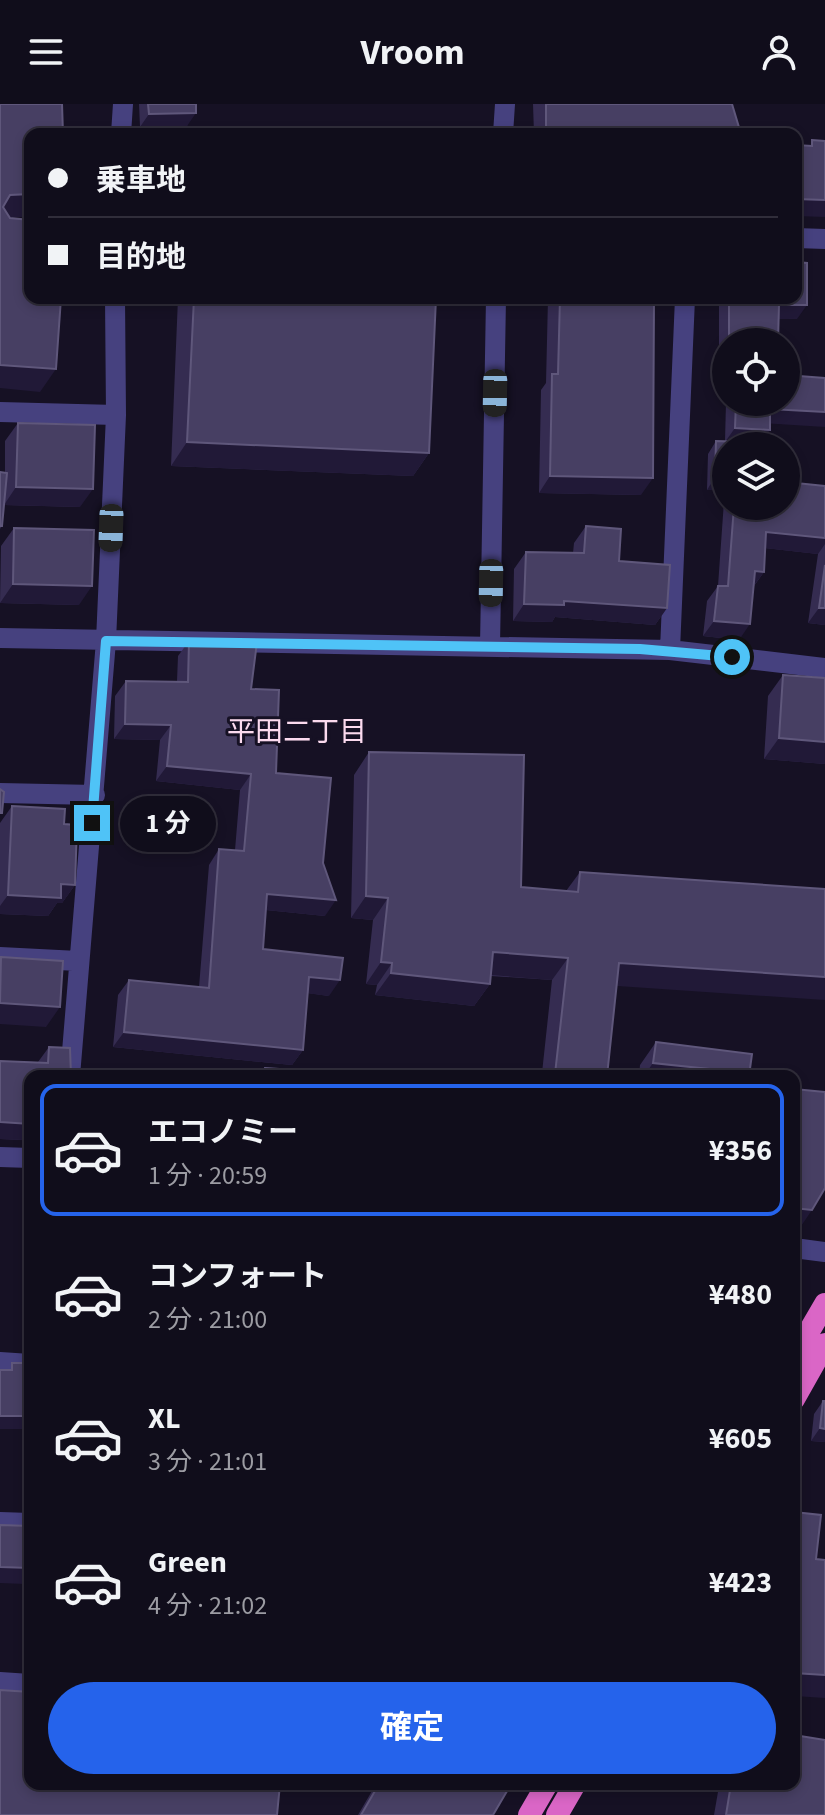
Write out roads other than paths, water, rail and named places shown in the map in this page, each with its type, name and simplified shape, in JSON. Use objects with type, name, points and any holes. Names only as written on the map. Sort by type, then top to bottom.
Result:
[{"type":"highway","points":[[800,1347],[825,1304]]},
{"type":"highway","points":[[800,1388],[825,1344]]},
{"type":"highway","points":[[529,1815],[544,1790]]},
{"type":"highway","points":[[557,1815],[572,1790]]},
{"type":"street","points":[[121,128],[123,104]]},
{"type":"street","points":[[503,128],[505,104]]},
{"type":"street","points":[[802,238],[825,239]]},
{"type":"street","points":[[70,1070],[106,641],[116,415],[115,304]]},
{"type":"street","points":[[490,646],[496,304]]},
{"type":"street","points":[[670,650],[685,304]]},
{"type":"street","points":[[0,412],[116,415]]},
{"type":"street","points":[[0,638],[670,650],[825,668]]},
{"type":"street","points":[[0,793],[95,795]]},
{"type":"street","points":[[0,957],[78,961]]},
{"type":"street","points":[[0,1157],[24,1158]]},
{"type":"street","points":[[800,1249],[825,1252]]},
{"type":"street","points":[[0,1362],[24,1364]]},
{"type":"street","points":[[0,1522],[24,1523]]},
{"type":"street","points":[[0,1682],[24,1684]]},
{"type":"district","name":"平田二丁目","points":[[297,731]]}]
